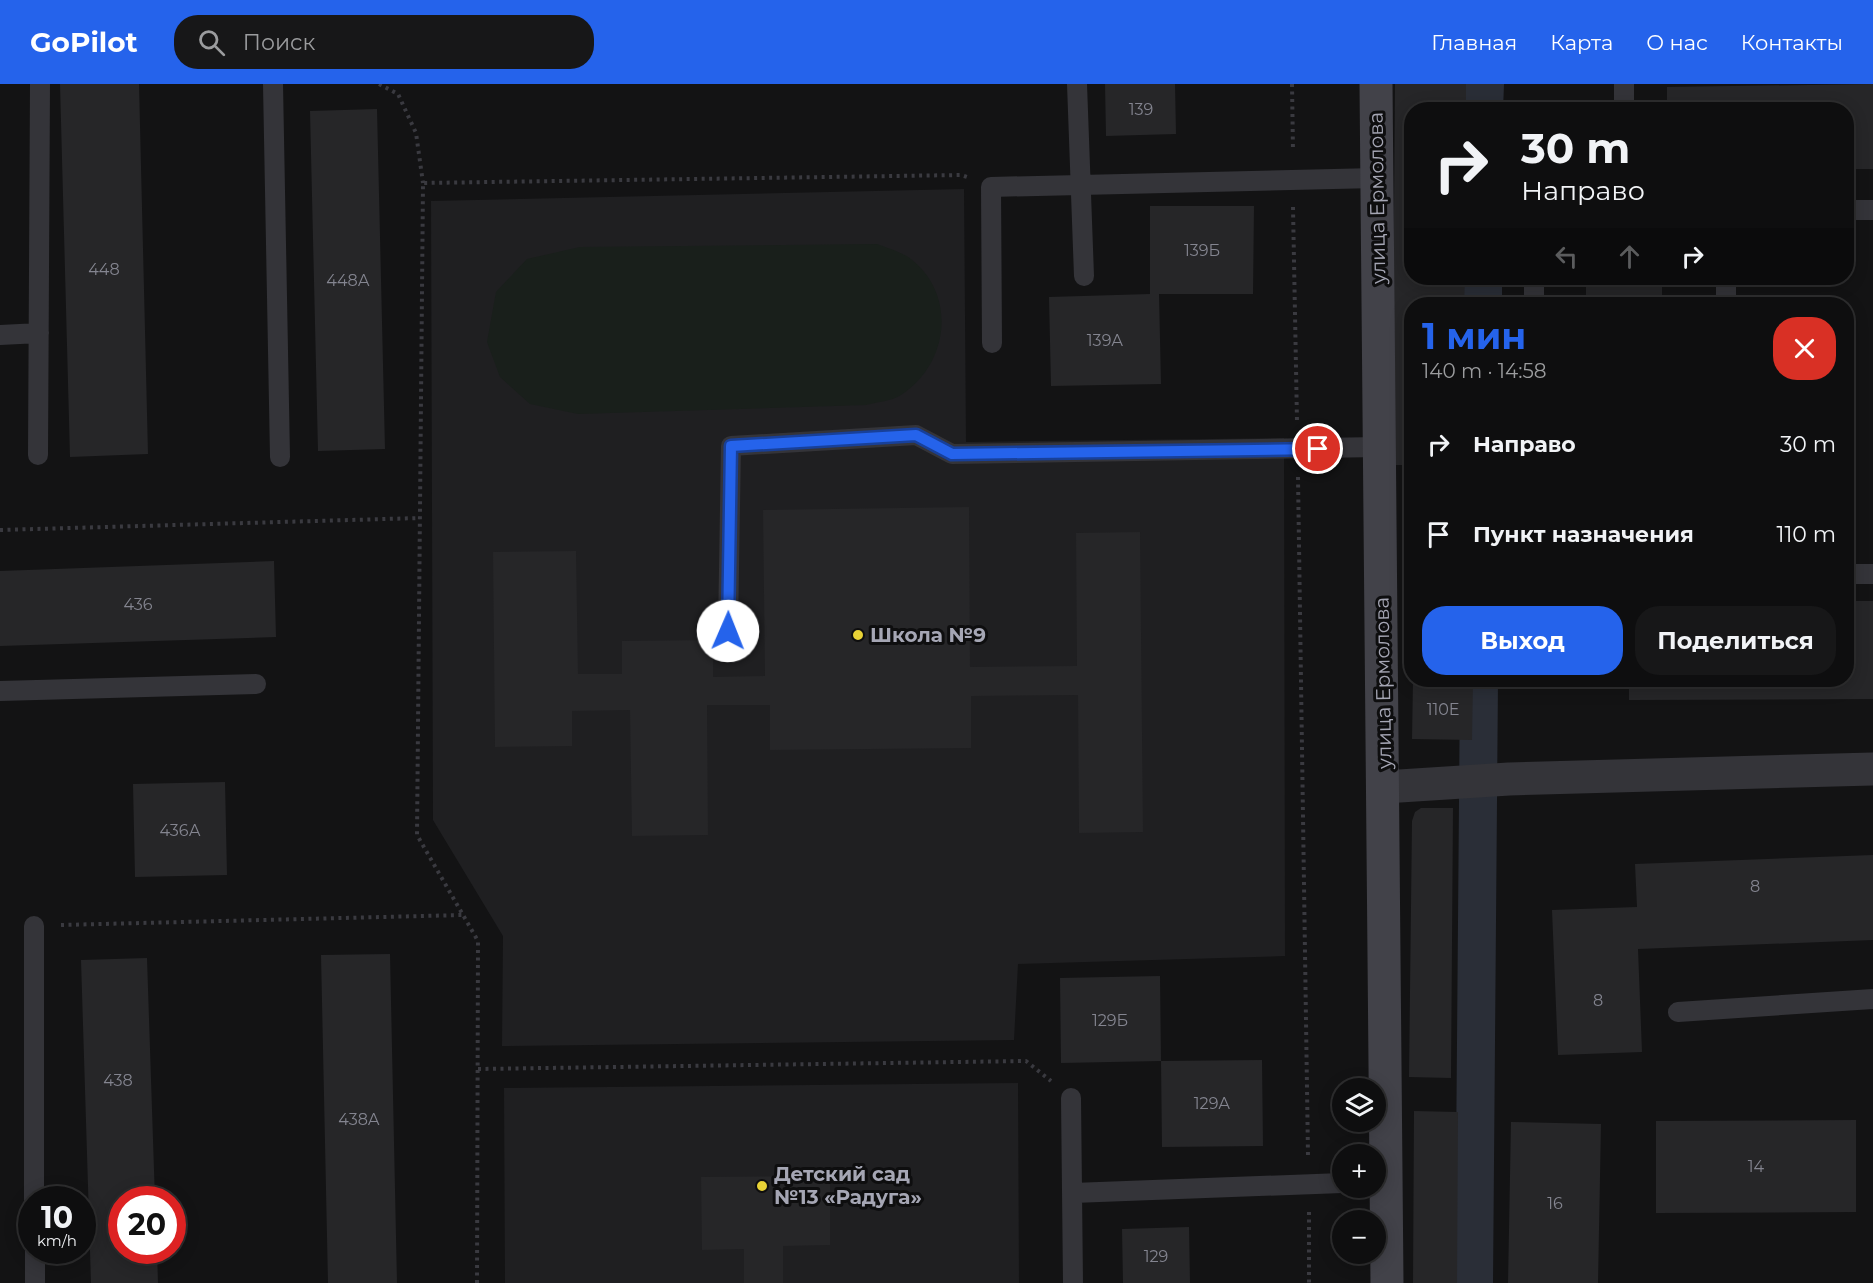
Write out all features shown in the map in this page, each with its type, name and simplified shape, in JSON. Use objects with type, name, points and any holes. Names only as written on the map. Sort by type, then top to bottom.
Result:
[{"type":"street","name":"улица Ермолова","points":[[1376,84],[1384,787],[1380,1144]]},
{"type":"street","points":[[1384,787],[1509,779],[1873,769]]},
{"type":"street","name":"улица Ермолова","points":[[1381,1198],[1387,1283]]},
{"type":"lane","points":[[38,455],[40,84]]},
{"type":"lane","points":[[273,84],[280,457]]},
{"type":"lane","points":[[1077,84],[1084,276]]},
{"type":"lane","points":[[1624,84],[1624,102]]},
{"type":"lane","points":[[992,343],[991,186],[1376,178]]},
{"type":"lane","points":[[1854,210],[1873,210]]},
{"type":"lane","points":[[0,335],[39,333]]},
{"type":"lane","points":[[728,631],[731,446],[916,435],[952,454],[1380,447]]},
{"type":"lane","points":[[1854,574],[1873,574]]},
{"type":"lane","points":[[0,691],[256,684]]},
{"type":"lane","points":[[34,926],[34,1186]]},
{"type":"lane","points":[[1678,1012],[1873,999]]},
{"type":"lane","points":[[1071,1098],[1073,1283]]},
{"type":"lane","points":[[1073,1194],[1332,1183]]},
{"type":"lane","points":[[34,1264],[35,1283]]},
{"type":"path","points":[[379,84],[398,94],[416,133],[423,183],[417,835],[478,941],[477,1283]]},
{"type":"path","points":[[1292,84],[1310,1283]]},
{"type":"path","points":[[423,183],[961,175],[991,186]]},
{"type":"path","points":[[0,530],[420,518]]},
{"type":"path","points":[[34,926],[463,915]]},
{"type":"path","points":[[478,1069],[1026,1061],[1071,1098]]},
{"type":"shaded area","name":"Школа №9","points":[[964,189],[966,442],[1284,438],[1285,956],[1018,964],[1014,1040],[502,1046],[503,936],[433,820],[431,201]]},
{"type":"shaded area","points":[[877,244],[911,259],[926,274],[936,291],[941,310],[941,329],[937,348],[929,366],[917,382],[901,395],[889,400],[866,405],[578,414],[530,404],[500,377],[487,342],[496,292],[527,259],[580,247]]},
{"type":"shaded area","name":"Детский сад №13 «Радуга»","points":[[1018,1083],[1019,1283],[505,1283],[504,1088]]},
{"type":"building","points":[[60,84],[139,84],[148,454],[70,457]]},
{"type":"building","points":[[1105,84],[1175,84],[1176,134],[1106,136]]},
{"type":"building","points":[[1395,84],[1466,84],[1466,102],[1404,102],[1404,285],[1465,285],[1464,297],[1404,297],[1404,465],[1392,465]]},
{"type":"building","points":[[1873,84],[1873,169],[1854,169],[1854,102],[1667,102],[1667,87]]},
{"type":"building","points":[[377,109],[385,449],[318,451],[310,111]]},
{"type":"building","points":[[1150,206],[1254,206],[1253,294],[1159,294],[1161,384],[1051,386],[1049,297],[1150,294]]},
{"type":"building","points":[[1586,285],[1662,285],[1662,297],[1586,297]]},
{"type":"building","points":[[969,507],[970,667],[1077,666],[1076,533],[1140,532],[1143,832],[1079,833],[1078,695],[971,696],[971,748],[770,750],[770,705],[707,705],[708,835],[632,836],[630,710],[572,711],[572,746],[495,747],[493,552],[576,551],[578,674],[622,674],[622,641],[713,640],[713,677],[765,676],[763,510]]},
{"type":"building","points":[[274,561],[276,637],[0,646],[0,571]]},
{"type":"building","points":[[1854,601],[1873,601],[1873,699],[1629,700],[1629,687],[1854,687]]},
{"type":"building","points":[[1413,687],[1473,687],[1472,740],[1412,739]]},
{"type":"building","points":[[225,782],[227,875],[135,877],[133,784]]},
{"type":"building","points":[[1421,808],[1453,808],[1451,1078],[1409,1077],[1412,821],[1415,812]]},
{"type":"building","points":[[1873,855],[1873,940],[1638,949],[1642,1052],[1558,1055],[1552,910],[1637,907],[1635,864]]},
{"type":"building","points":[[390,954],[397,1283],[328,1283],[321,955]]},
{"type":"building","points":[[147,958],[155,1186],[108,1186],[108,1264],[157,1264],[158,1283],[91,1283],[90,1264],[96,1264],[96,1186],[88,1186],[81,960]]},
{"type":"building","points":[[1160,976],[1161,1061],[1061,1063],[1060,978]]},
{"type":"building","points":[[1262,1060],[1263,1146],[1162,1147],[1161,1061]]},
{"type":"building","points":[[1414,1111],[1458,1112],[1457,1283],[1413,1283]]},
{"type":"building","points":[[1856,1120],[1856,1212],[1656,1213],[1656,1121]]},
{"type":"building","points":[[1511,1122],[1601,1124],[1598,1283],[1508,1283]]},
{"type":"building","name":"Детский сад №13 «Радуга»","points":[[830,1176],[830,1245],[783,1246],[783,1283],[744,1283],[744,1249],[702,1250],[701,1177]]},
{"type":"building","points":[[1189,1227],[1190,1283],[1123,1283],[1122,1229]]},
{"type":"waterway","points":[[1484,102],[1485,84]]},
{"type":"waterway","points":[[1483,285],[1483,297]]},
{"type":"waterway","points":[[1474,1283],[1479,687]]},
{"type":"place","name":"Школа №9","points":[[858,635]]},
{"type":"place","name":"Детский сад №13 «Радуга»","points":[[762,1186]]},
{"type":"route","points":[[728,631],[731,446],[916,435],[952,454],[1318,449]]}]
